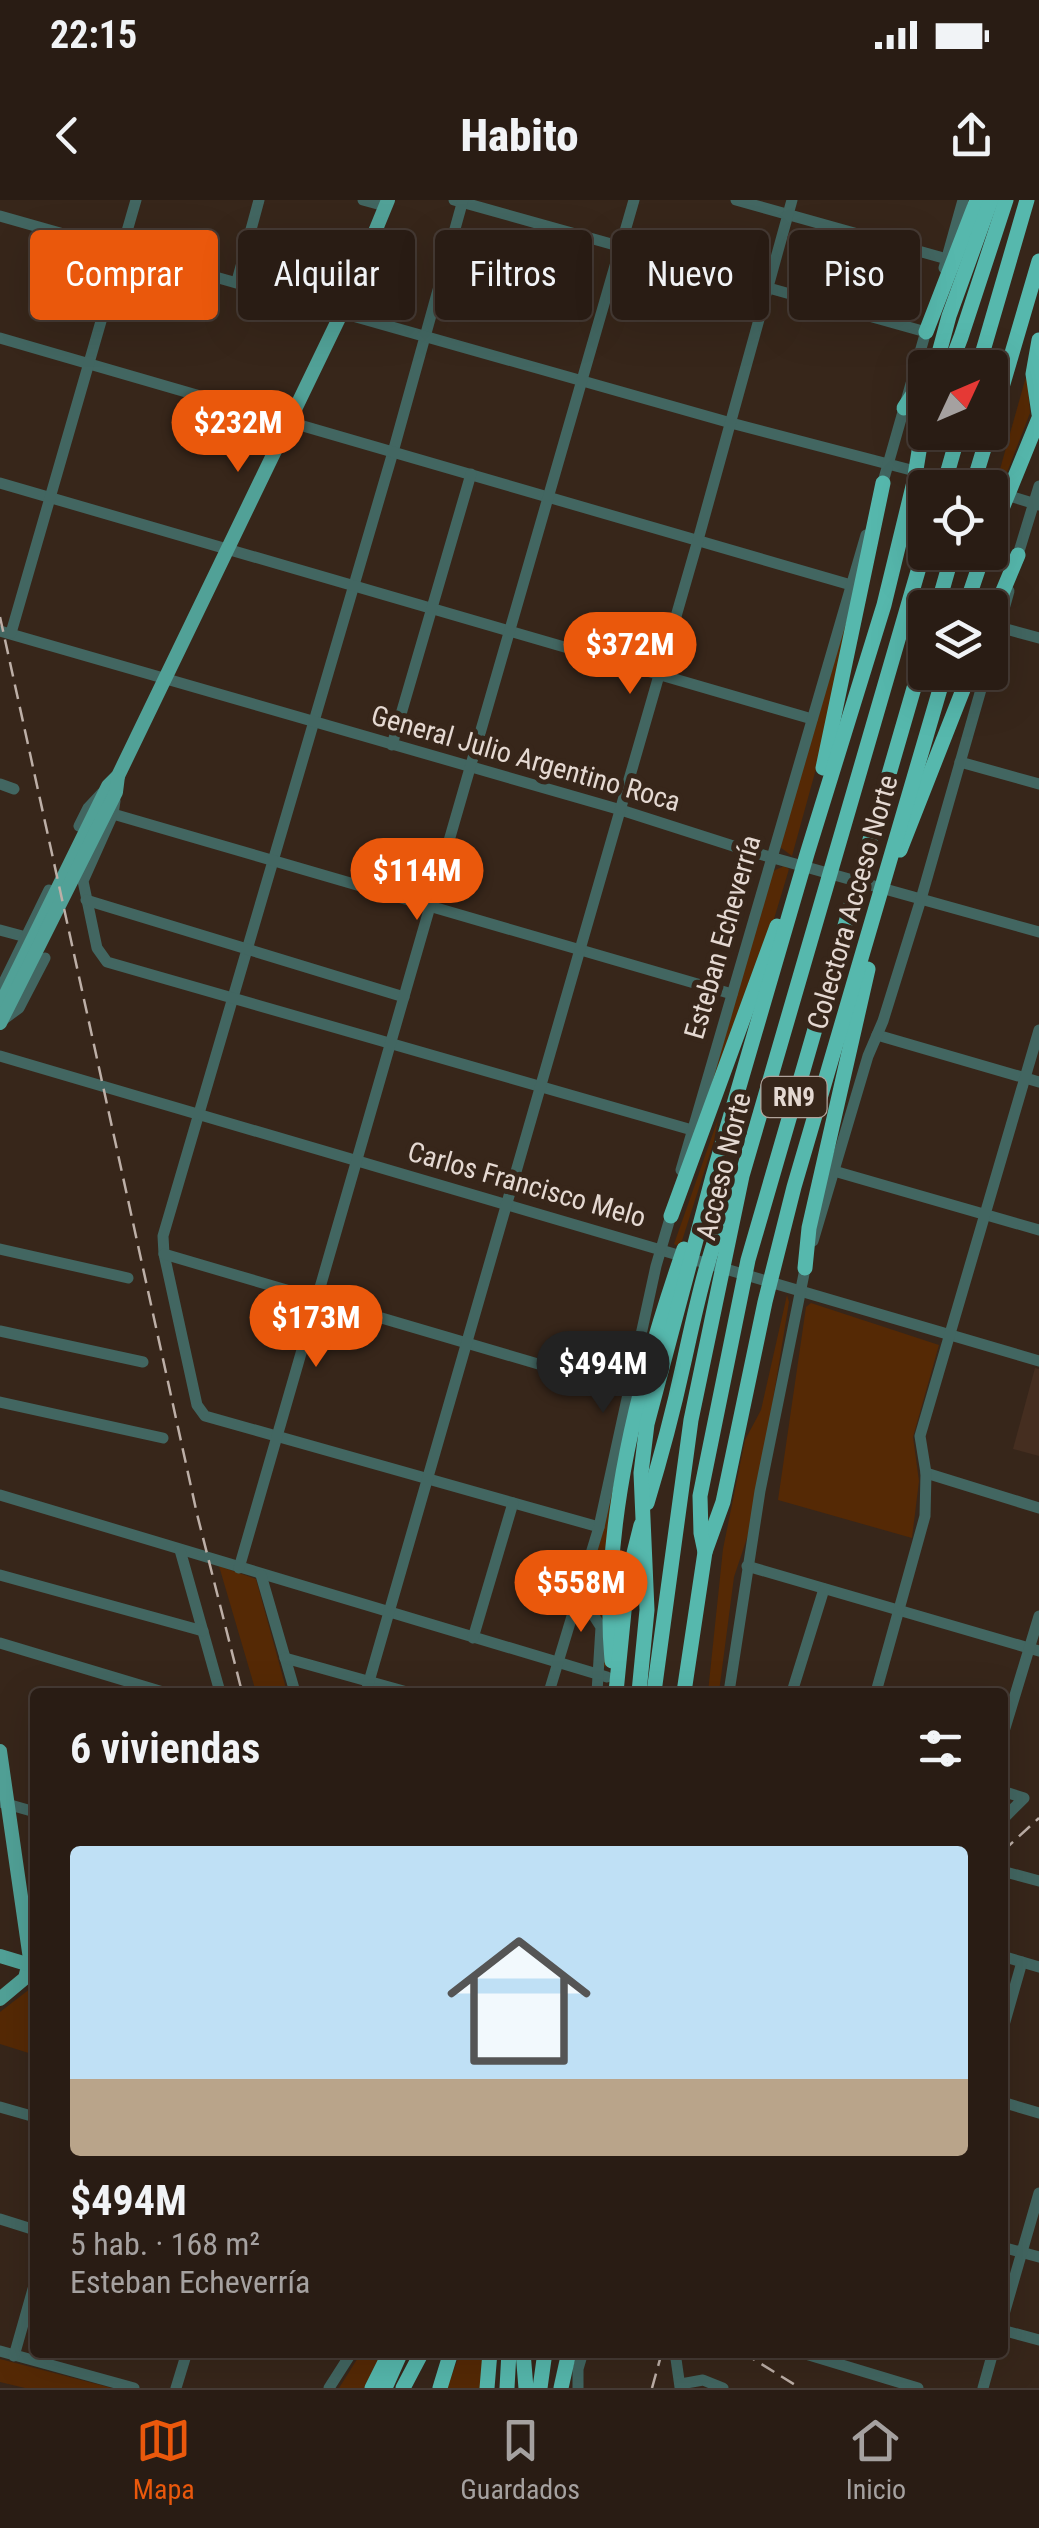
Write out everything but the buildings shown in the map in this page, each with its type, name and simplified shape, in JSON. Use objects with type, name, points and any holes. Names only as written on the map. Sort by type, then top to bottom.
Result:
[{"type":"highway","points":[[926,332],[977,200]]},
{"type":"highway","points":[[940,350],[948,316],[991,200]]},
{"type":"highway","points":[[953,350],[1006,200]]},
{"type":"highway","points":[[983,350],[1027,200]]},
{"type":"highway","points":[[1008,366],[1039,262]]},
{"type":"highway","points":[[1008,490],[1038,411],[1033,374],[1039,340]]},
{"type":"highway","points":[[904,408],[908,402]]},
{"type":"highway","name":"Colectora Acceso Norte","points":[[714,1176],[799,861],[884,605],[919,450]]},
{"type":"highway","points":[[671,1216],[799,861],[882,483]]},
{"type":"highway","points":[[1006,590],[1018,555]]},
{"type":"highway","name":"Acceso Norte","points":[[654,1688],[674,1522],[691,1420],[742,1176],[918,570]]},
{"type":"highway","name":"Acceso Norte","points":[[685,1688],[705,1552],[700,1496],[748,1260],[913,690]]},
{"type":"highway","name":"Colectora Acceso Norte","points":[[705,1552],[723,1502],[764,1302],[794,1188],[940,690]]},
{"type":"highway","points":[[884,880],[909,834],[963,690]]},
{"type":"highway","points":[[805,1268],[809,1228],[869,963],[876,909]]},
{"type":"highway","points":[[638,1688],[647,1610],[641,1472],[654,1395],[714,1176]]},
{"type":"highway","points":[[616,1688],[610,1638],[614,1530],[652,1346],[684,1248],[714,1176]]},
{"type":"highway","points":[[616,1688],[630,1559],[664,1446],[720,1220],[742,1176]]},
{"type":"highway","points":[[372,2388],[387,2358]]},
{"type":"highway","points":[[385,2388],[398,2358]]},
{"type":"highway","points":[[403,2388],[419,2358]]},
{"type":"highway","points":[[440,2388],[449,2358]]},
{"type":"highway","points":[[487,2388],[490,2358]]},
{"type":"highway","points":[[507,2388],[509,2358]]},
{"type":"highway","points":[[524,2358],[526,2388]]},
{"type":"highway","points":[[540,2388],[543,2358]]},
{"type":"highway","points":[[561,2388],[568,2358]]},
{"type":"main road","points":[[375,230],[386,203]]},
{"type":"main road","points":[[1,1016],[338,320]]},
{"type":"main road","points":[[0,1751],[3,1802],[30,1955]]},
{"type":"main road","points":[[0,1956],[30,1965]]},
{"type":"main road","points":[[0,1999],[30,1969]]},
{"type":"street","points":[[126,230],[136,200]]},
{"type":"street","points":[[218,276],[237,281],[259,200]]},
{"type":"street","points":[[363,200],[386,203]]},
{"type":"street","points":[[626,230],[634,200]]},
{"type":"street","points":[[736,200],[946,258]]},
{"type":"street","points":[[792,200],[769,291],[926,332]]},
{"type":"street","name":"Esteban Echeverría","points":[[550,1688],[599,1528],[692,1130],[851,585],[882,483],[893,464],[904,408],[964,200]]},
{"type":"street","points":[[599,1528],[205,1416],[197,1405],[163,1236],[393,452],[460,201],[612,246]]},
{"type":"street","points":[[0,216],[49,230]]},
{"type":"street","points":[[239,1568],[612,279]]},
{"type":"street","points":[[6,632],[52,498],[101,320]]},
{"type":"street","points":[[369,320],[914,470]]},
{"type":"street","points":[[285,1658],[368,1687],[761,320]]},
{"type":"street","points":[[0,338],[851,585]]},
{"type":"street","points":[[392,745],[471,474]]},
{"type":"street","points":[[0,482],[812,719]]},
{"type":"street","points":[[1018,555],[1039,486]]},
{"type":"street","points":[[1008,496],[1036,504]]},
{"type":"street","points":[[1008,628],[1039,638]]},
{"type":"street","name":"General Julio Argentino Roca","points":[[6,632],[620,810],[772,858],[799,861],[1039,932]]},
{"type":"street","points":[[730,1688],[793,1289],[805,1268],[981,690]]},
{"type":"street","points":[[960,762],[1039,784]]},
{"type":"street","points":[[0,784],[14,789]]},
{"type":"street","points":[[114,785],[113,814],[85,874],[86,900],[96,948],[102,958],[114,965],[692,1130]]},
{"type":"street","points":[[78,826],[88,808],[114,785]]},
{"type":"street","points":[[113,814],[732,994]]},
{"type":"street","points":[[0,990],[49,890]]},
{"type":"street","points":[[86,900],[404,997]]},
{"type":"street","points":[[0,930],[26,938]]},
{"type":"street","points":[[1,1016],[20,1008],[45,958]]},
{"type":"street","points":[[877,1688],[925,1516],[926,1473],[920,1436],[1039,1030]]},
{"type":"street","points":[[877,1035],[1039,1082]]},
{"type":"street","name":"Carlos Francisco Melo","points":[[0,1056],[1039,1361]]},
{"type":"street","points":[[834,1171],[1039,1230]]},
{"type":"street","points":[[0,1249],[128,1278]]},
{"type":"street","points":[[164,1254],[630,1391]]},
{"type":"street","points":[[0,1331],[143,1362]]},
{"type":"street","points":[[0,1402],[163,1438]]},
{"type":"street","points":[[926,1473],[1039,1508]]},
{"type":"street","points":[[0,1495],[603,1675]]},
{"type":"street","points":[[472,1638],[513,1503]]},
{"type":"street","points":[[180,1550],[219,1688]]},
{"type":"street","points":[[748,1566],[1034,1650]]},
{"type":"street","points":[[0,1574],[203,1631]]},
{"type":"street","points":[[260,1575],[294,1688]]},
{"type":"street","points":[[793,1688],[824,1589]]},
{"type":"street","points":[[580,1594],[601,1627],[603,1675],[598,1688]]},
{"type":"street","points":[[1008,1722],[1034,1650],[1039,1616]]},
{"type":"street","points":[[0,1643],[150,1688]]},
{"type":"street","points":[[1008,1794],[1024,1798],[1008,1814]]},
{"type":"street","points":[[3,1802],[30,1810]]},
{"type":"street","points":[[1008,1873],[1039,1882]]},
{"type":"street","points":[[1008,1958],[1039,1967]]},
{"type":"street","points":[[1008,2011],[1022,1962]]},
{"type":"street","points":[[1008,2104],[1039,2113]]},
{"type":"street","points":[[0,2107],[30,2116]]},
{"type":"street","points":[[1008,2300],[1039,2193]]},
{"type":"street","points":[[0,2220],[30,2229]]},
{"type":"street","points":[[1008,2248],[1039,2257]]},
{"type":"street","points":[[14,2356],[30,2300]]},
{"type":"street","points":[[1008,2332],[1039,2340]]},
{"type":"street","points":[[0,2351],[134,2388]]},
{"type":"street","points":[[176,2388],[185,2358]]},
{"type":"street","points":[[329,2388],[348,2358]]},
{"type":"street","points":[[578,2388],[581,2358]]},
{"type":"street","points":[[676,2358],[680,2386],[703,2380],[724,2388]]},
{"type":"street","points":[[832,2358],[918,2388]]},
{"type":"street","points":[[983,2388],[991,2358]]},
{"type":"shaded area","points":[[1027,373],[1030,413],[1008,470],[1000,470]]},
{"type":"shaded area","points":[[854,587],[819,758],[792,856],[780,847]]},
{"type":"shaded area","points":[[784,866],[789,869],[774,919],[712,1088],[708,1086],[773,871]]},
{"type":"shaded area","points":[[718,1119],[714,1141],[680,1247],[674,1244]]},
{"type":"shaded area","points":[[787,1295],[789,1302],[754,1517],[734,1577],[720,1688],[708,1688],[723,1549],[745,1440],[761,1410]]},
{"type":"shaded area","points":[[811,1303],[939,1345],[913,1437],[919,1481],[912,1538],[778,1500],[806,1307]]},
{"type":"shaded area","points":[[1035,1368],[1039,1369],[1039,1456],[1013,1449]]},
{"type":"shaded area","points":[[621,1457],[604,1629],[606,1667],[601,1665],[604,1635],[584,1590]]},
{"type":"shaded area","points":[[219,1566],[256,1579],[286,1688],[255,1688]]},
{"type":"shaded area","points":[[30,1989],[30,2053],[0,2044],[0,2012]]},
{"type":"shaded area","points":[[358,2358],[380,2358],[364,2388],[339,2388]]},
{"type":"shaded area","points":[[458,2358],[484,2358],[481,2388],[447,2388]]},
{"type":"shaded area","points":[[0,2359],[112,2388],[25,2388],[0,2382]]},
{"type":"railway","points":[[0,617],[197,1514],[241,1688]]},
{"type":"railway","points":[[1008,1846],[1039,1818]]},
{"type":"railway","points":[[652,2388],[660,2358]]},
{"type":"railway","points":[[752,2358],[800,2388]]}]
